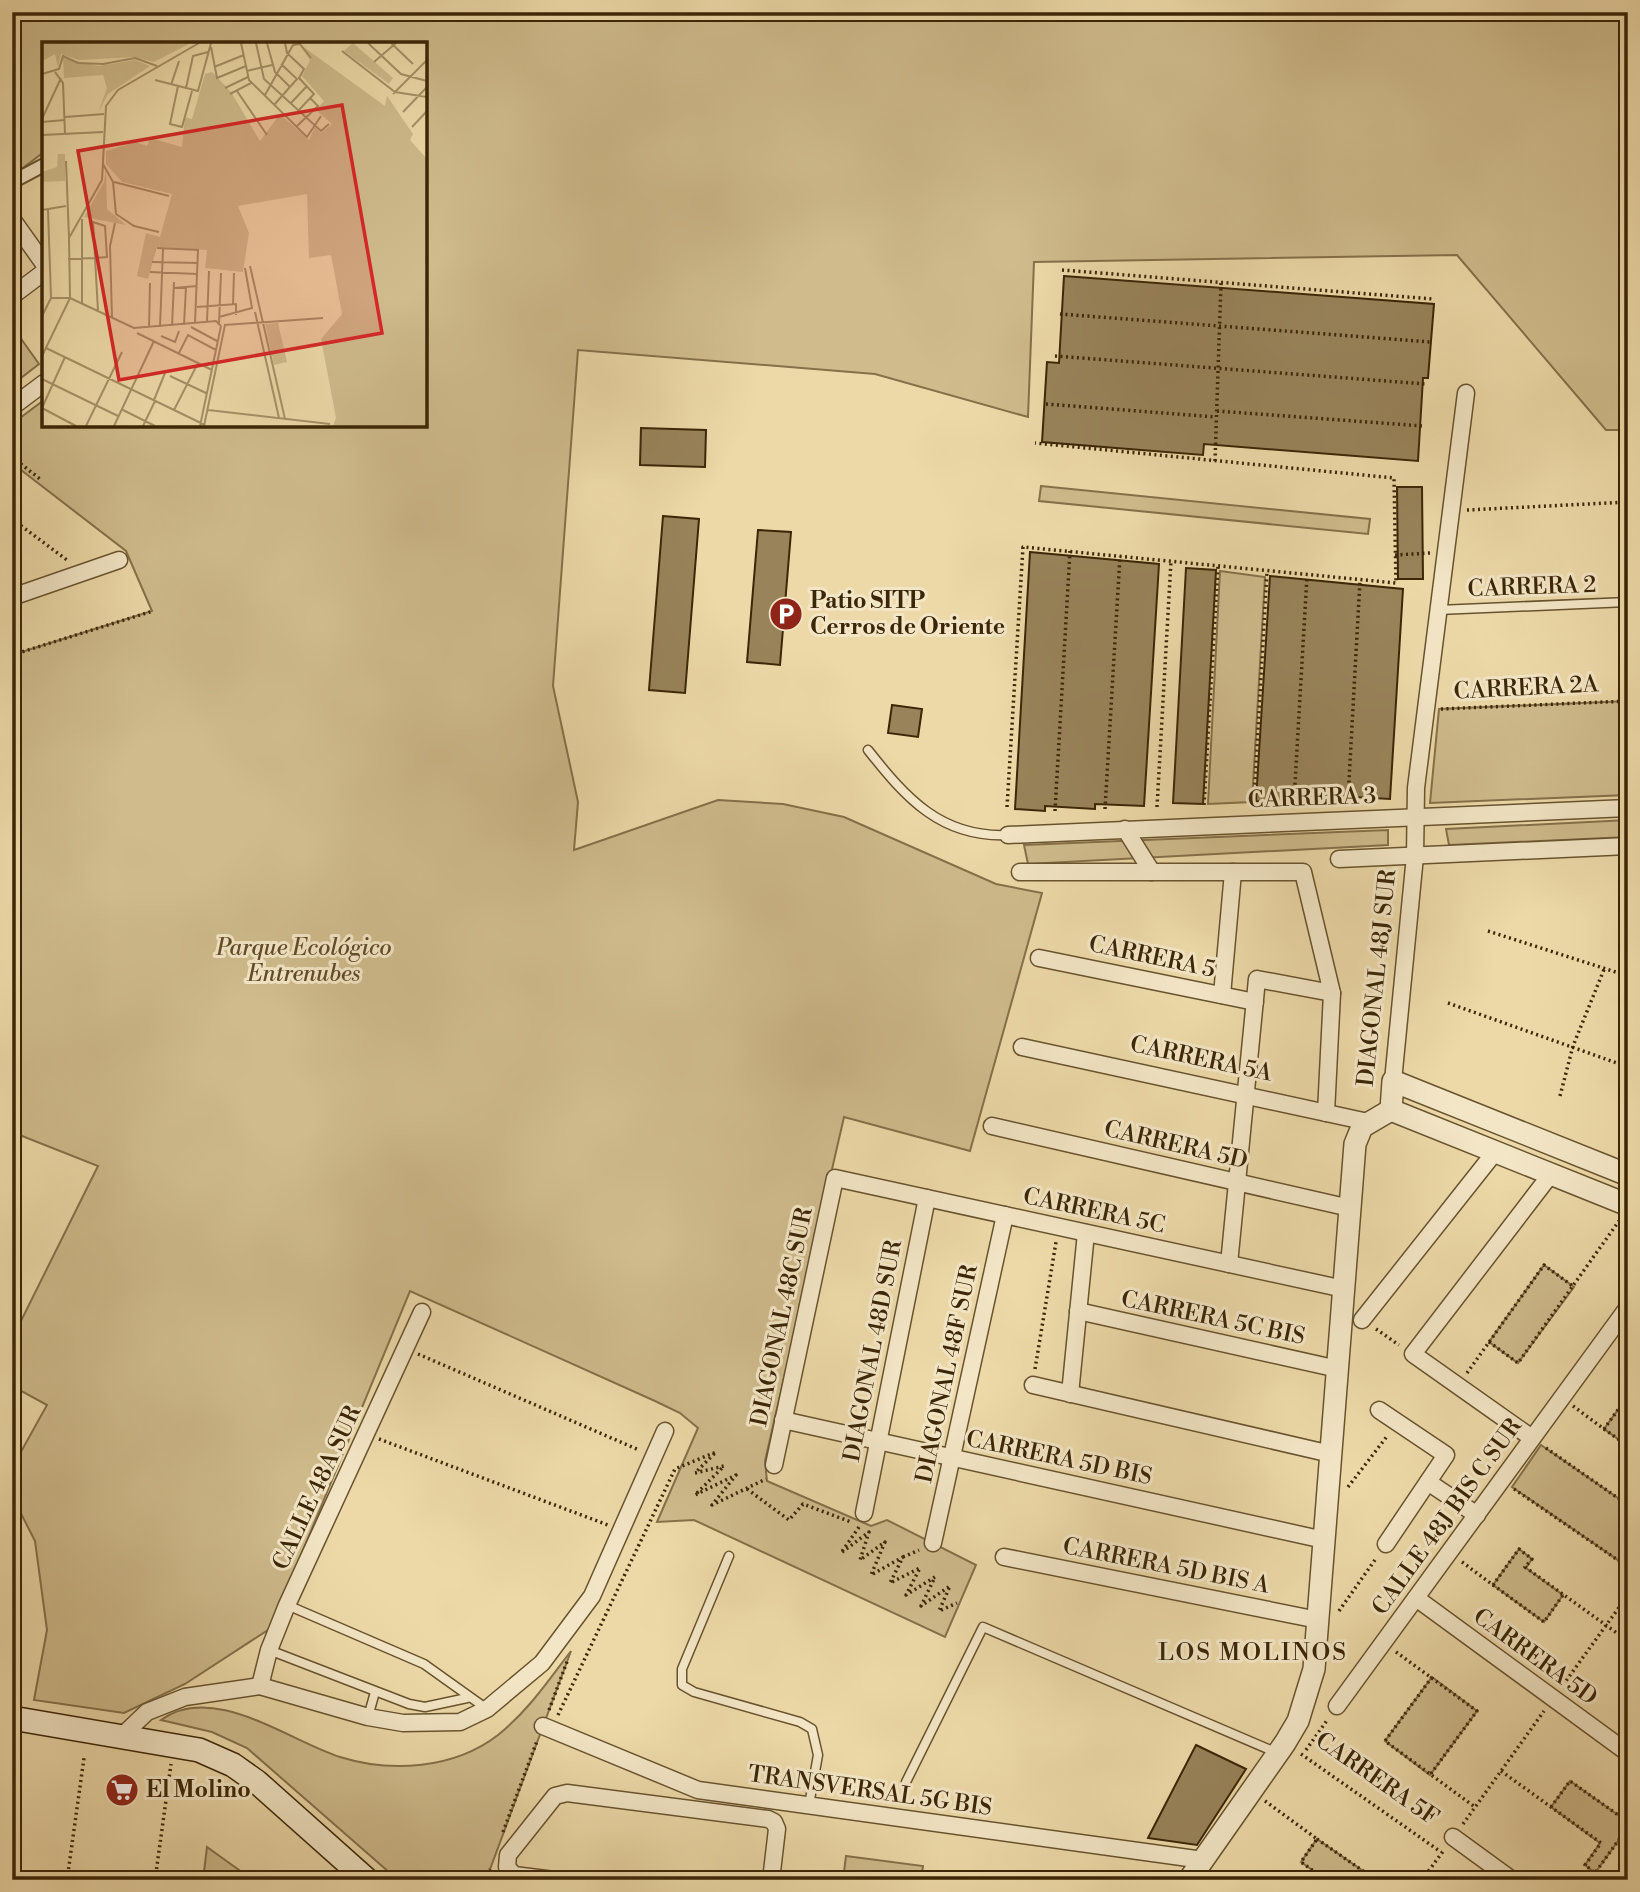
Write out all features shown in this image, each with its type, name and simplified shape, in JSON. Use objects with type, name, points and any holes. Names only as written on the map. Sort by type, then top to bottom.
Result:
[{"type":"main road","points":[[12,1718],[199,1750],[233,1765],[257,1782],[367,1880]]},
{"type":"street","points":[[12,182],[42,166]]},
{"type":"street","points":[[12,219],[42,261]]},
{"type":"street","points":[[12,296],[42,274]]},
{"type":"street","points":[[12,407],[42,384]]},
{"type":"street","name":"DIAGONAL 48J SUR","points":[[1368,1122],[1391,1110],[1415,856],[1413,817],[1466,393]]},
{"type":"street","points":[[12,597],[119,560]]},
{"type":"street","name":"CARRERA 3","points":[[1002,835],[1628,808]]},
{"type":"street","points":[[1125,829],[1152,872]]},
{"type":"street","points":[[1339,859],[1628,846]]},
{"type":"street","points":[[1020,872],[1303,872],[1332,993],[1326,1113]]},
{"type":"street","points":[[1222,995],[1233,872]]},
{"type":"street","name":"CARRERA 5","points":[[1039,958],[1255,1002]]},
{"type":"street","points":[[1228,1264],[1257,979],[1332,993]]},
{"type":"street","name":"CARRERA 5A","points":[[1022,1047],[1368,1122]]},
{"type":"street","points":[[1393,1082],[1628,1175]]},
{"type":"street","points":[[1391,1110],[1551,1174],[1624,1212]]},
{"type":"street","points":[[1189,1880],[1252,1791],[1289,1750],[1308,1695],[1316,1644],[1354,1144],[1357,1134],[1368,1122]]},
{"type":"street","name":"CARRERA 5D","points":[[992,1126],[1350,1208]]},
{"type":"street","points":[[1362,1320],[1495,1152]]},
{"type":"street","points":[[1532,1438],[1412,1354],[1551,1174]]},
{"type":"street","name":"CARRERA 5C","points":[[835,1178],[1344,1289]]},
{"type":"street","name":"DIAGONAL 48C SUR","points":[[774,1465],[835,1178]]},
{"type":"street","name":"DIAGONAL 48D SUR","points":[[864,1513],[927,1198]]},
{"type":"street","name":"DIAGONAL 48F SUR","points":[[933,1543],[1005,1215]]},
{"type":"street","points":[[1070,1394],[1086,1233]]},
{"type":"street","name":"CARRERA 5C BIS","points":[[1078,1311],[1338,1369]]},
{"type":"street","name":"CALLE 48A SUR","points":[[260,1686],[269,1650],[287,1605],[422,1312]]},
{"type":"street","name":"CALLE 48J BIS C SUR","points":[[1337,1706],[1532,1438],[1625,1317]]},
{"type":"street","points":[[1032,1385],[1331,1454]]},
{"type":"street","points":[[1380,1410],[1446,1455],[1386,1544]]},
{"type":"street","name":"CARRERA 5D BIS","points":[[783,1420],[1324,1539]]},
{"type":"street","points":[[122,1736],[147,1712],[185,1697],[260,1686],[368,1717],[403,1723],[460,1722],[487,1709],[542,1662],[592,1596],[656,1457],[665,1431]]},
{"type":"street","points":[[1428,1482],[1477,1514]]},
{"type":"street","name":"CARRERA 5D BIS A","points":[[1004,1557],[1318,1620]]},
{"type":"street","name":"CARRERA 5D","points":[[1416,1598],[1628,1753]]},
{"type":"street","name":"TRANSVERSAL 5G BIS","points":[[547,1728],[698,1790],[1203,1860]]},
{"type":"street","name":"TRANSVERSAL 5G BIS","points":[[554,1880],[514,1875],[507,1867],[508,1855],[555,1796],[567,1793],[768,1819],[774,1822],[777,1829],[771,1880]]},
{"type":"street","name":"CARRERA 5F","points":[[1453,1837],[1512,1880]]},
{"type":"lane","name":"CARRERA 2","points":[[1438,610],[1628,602]]},
{"type":"lane","points":[[868,750],[901,792],[932,817],[967,831],[1002,835]]},
{"type":"lane","points":[[729,1556],[682,1669],[682,1685],[694,1692],[800,1722],[812,1729],[818,1755],[808,1805]]},
{"type":"lane","points":[[287,1605],[424,1664],[467,1698],[487,1709]]},
{"type":"lane","points":[[906,1782],[983,1627],[1289,1750]]},
{"type":"lane","points":[[269,1650],[375,1692],[425,1707],[467,1698]]},
{"type":"lane","points":[[368,1717],[375,1692]]},
{"type":"path","points":[[1062,270],[1433,299]]},
{"type":"path","points":[[1215,461],[1221,283]]},
{"type":"path","points":[[1060,314],[1431,342]]},
{"type":"path","points":[[1055,356],[1426,384]]},
{"type":"path","points":[[1046,404],[1216,417]]},
{"type":"path","points":[[1217,411],[1423,426]]},
{"type":"path","points":[[1007,807],[1023,547],[1396,583],[1394,478],[1035,443]]},
{"type":"path","points":[[12,457],[40,479]]},
{"type":"path","points":[[1451,511],[1628,502]]},
{"type":"path","points":[[12,519],[83,572]]},
{"type":"path","points":[[1055,811],[1070,551]]},
{"type":"path","points":[[1395,555],[1435,553]]},
{"type":"path","points":[[1105,809],[1120,556]]},
{"type":"path","points":[[1157,807],[1171,561]]},
{"type":"path","points":[[1204,805],[1218,566]]},
{"type":"path","points":[[1254,801],[1267,571]]},
{"type":"path","points":[[1294,801],[1307,575]]},
{"type":"path","points":[[1348,799],[1360,580]]},
{"type":"path","points":[[12,655],[153,611]]},
{"type":"path","name":"CARRERA 2A","points":[[1425,711],[1628,701]]},
{"type":"path","points":[[1488,931],[1628,976]]},
{"type":"path","points":[[1560,1096],[1573,1046],[1605,967]]},
{"type":"path","points":[[1448,1003],[1628,1067]]},
{"type":"path","points":[[1489,1342],[1518,1363],[1574,1287],[1624,1212]]},
{"type":"path","points":[[1032,1385],[1059,1227]]},
{"type":"path","points":[[1458,1386],[1544,1265],[1574,1287]]},
{"type":"path","points":[[1362,1320],[1412,1354]]},
{"type":"path","points":[[407,1349],[656,1457]]},
{"type":"path","points":[[1604,1429],[1628,1396]]},
{"type":"path","points":[[1562,1398],[1628,1446]]},
{"type":"path","points":[[1326,1515],[1398,1423]]},
{"type":"path","points":[[367,1434],[621,1530]]},
{"type":"path","points":[[1532,1438],[1628,1505]]},
{"type":"path","points":[[547,1728],[675,1469],[716,1452],[695,1473],[724,1466],[695,1495],[736,1475],[712,1505],[772,1475],[774,1465]]},
{"type":"path","points":[[1502,1480],[1628,1567]]},
{"type":"path","points":[[747,1489],[789,1520],[803,1504],[860,1526],[841,1553],[869,1532],[860,1560],[885,1542],[871,1575],[903,1557],[890,1583],[920,1568],[906,1595],[935,1577],[921,1606],[950,1586],[939,1611],[957,1603]]},
{"type":"path","points":[[1316,1644],[1386,1544]]},
{"type":"path","points":[[1493,1585],[1519,1549],[1532,1559],[1525,1567],[1628,1641]]},
{"type":"path","points":[[1449,1553],[1544,1622],[1563,1595]]},
{"type":"path","points":[[1422,1880],[1628,1595]]},
{"type":"path","points":[[1383,1643],[1477,1711],[1430,1774]]},
{"type":"path","points":[[1432,1678],[1385,1741],[1475,1807]]},
{"type":"path","points":[[1289,1750],[1337,1706]]},
{"type":"path","name":"CARRERA 5F","points":[[1289,1750],[1442,1853]]},
{"type":"path","points":[[67,1880],[84,1758]]},
{"type":"path","points":[[1501,1771],[1551,1807],[1601,1843],[1585,1865],[1595,1873],[1628,1825],[1570,1781],[1551,1807]]},
{"type":"path","points":[[155,1880],[169,1774]]},
{"type":"path","points":[[1252,1791],[1366,1873],[1361,1880]]},
{"type":"path","points":[[1317,1839],[1301,1862],[1326,1880]]},
{"type":"green space","name":"Parque Ecológico Entrenubes","points":[[12,12],[1628,12],[1628,430],[1606,430],[1457,255],[1034,262],[1028,417],[875,374],[578,350],[553,686],[578,802],[574,850],[718,800],[783,804],[844,817],[996,884],[1042,893],[970,1151],[844,1117],[765,1461],[767,1481],[871,1526],[887,1520],[976,1565],[945,1637],[694,1520],[657,1522],[698,1428],[680,1413],[655,1401],[410,1291],[271,1628],[185,1684],[124,1713],[34,1700],[47,1630],[35,1541],[12,1496],[12,1468],[47,1405],[12,1386],[12,1339],[98,1166],[12,1132],[12,655],[152,611],[126,551],[12,463],[12,424],[42,402],[42,427],[427,427],[427,42],[42,42],[42,154],[12,176]]},
{"type":"green space","points":[[12,326],[39,364],[12,385]]},
{"type":"green space","points":[[1041,486],[1370,519],[1368,534],[1039,501]]},
{"type":"green space","points":[[1220,571],[1265,577],[1252,802],[1208,804]]},
{"type":"green space","points":[[1628,701],[1628,795],[1430,803],[1439,709]]},
{"type":"green space","points":[[1628,820],[1628,837],[1449,845],[1446,829]]},
{"type":"green space","points":[[1388,830],[1388,845],[1028,864],[1024,845]]},
{"type":"green space","points":[[1544,1265],[1574,1287],[1518,1363],[1489,1342]]},
{"type":"green space","points":[[1628,1396],[1628,1446],[1604,1429]]},
{"type":"green space","points":[[1541,1445],[1628,1505],[1628,1567],[1512,1487]]},
{"type":"green space","points":[[1519,1549],[1532,1559],[1526,1568],[1563,1595],[1544,1622],[1493,1585]]},
{"type":"green space","points":[[571,1651],[486,1880],[398,1880],[247,1748],[212,1732],[161,1720],[181,1710],[203,1707],[250,1718],[340,1757],[380,1765],[422,1765],[462,1755],[498,1735],[528,1706]]},
{"type":"green space","points":[[1432,1677],[1477,1711],[1430,1775],[1385,1741]]},
{"type":"green space","points":[[1570,1781],[1628,1822],[1628,1827],[1595,1873],[1585,1865],[1600,1843],[1551,1807]]},
{"type":"green space","points":[[1317,1839],[1366,1873],[1361,1880],[1326,1880],[1301,1862]]},
{"type":"green space","points":[[207,1847],[253,1880],[203,1880]]},
{"type":"green space","points":[[846,1856],[923,1866],[921,1880],[843,1880]]},
{"type":"building","points":[[1064,276],[1434,304],[1428,378],[1423,378],[1418,461],[1204,444],[1203,455],[1042,442],[1047,362],[1059,363]]},
{"type":"building","points":[[641,428],[706,430],[705,467],[640,465]]},
{"type":"building","points":[[1397,487],[1422,487],[1423,579],[1398,579]]},
{"type":"building","points":[[663,516],[699,519],[685,693],[649,690]]},
{"type":"building","points":[[758,530],[791,532],[780,665],[747,662]]},
{"type":"building","points":[[1030,552],[1159,564],[1144,806],[1095,804],[1095,809],[1045,806],[1045,811],[1015,809]]},
{"type":"building","points":[[1186,568],[1216,570],[1203,804],[1173,803]]},
{"type":"building","points":[[1270,576],[1403,589],[1390,799],[1335,796],[1335,800],[1286,797],[1286,803],[1256,801]]},
{"type":"building","points":[[892,705],[922,709],[918,737],[888,733]]},
{"type":"building","points":[[1196,1745],[1246,1769],[1197,1845],[1148,1838]]},
{"type":"place","name":"Patio SITP Cerros de Oriente","points":[[786,614]]},
{"type":"place","name":"El Molino","points":[[122,1790]]},
{"type":"district","name":"LOS MOLINOS","points":[[1253,1653]]}]
